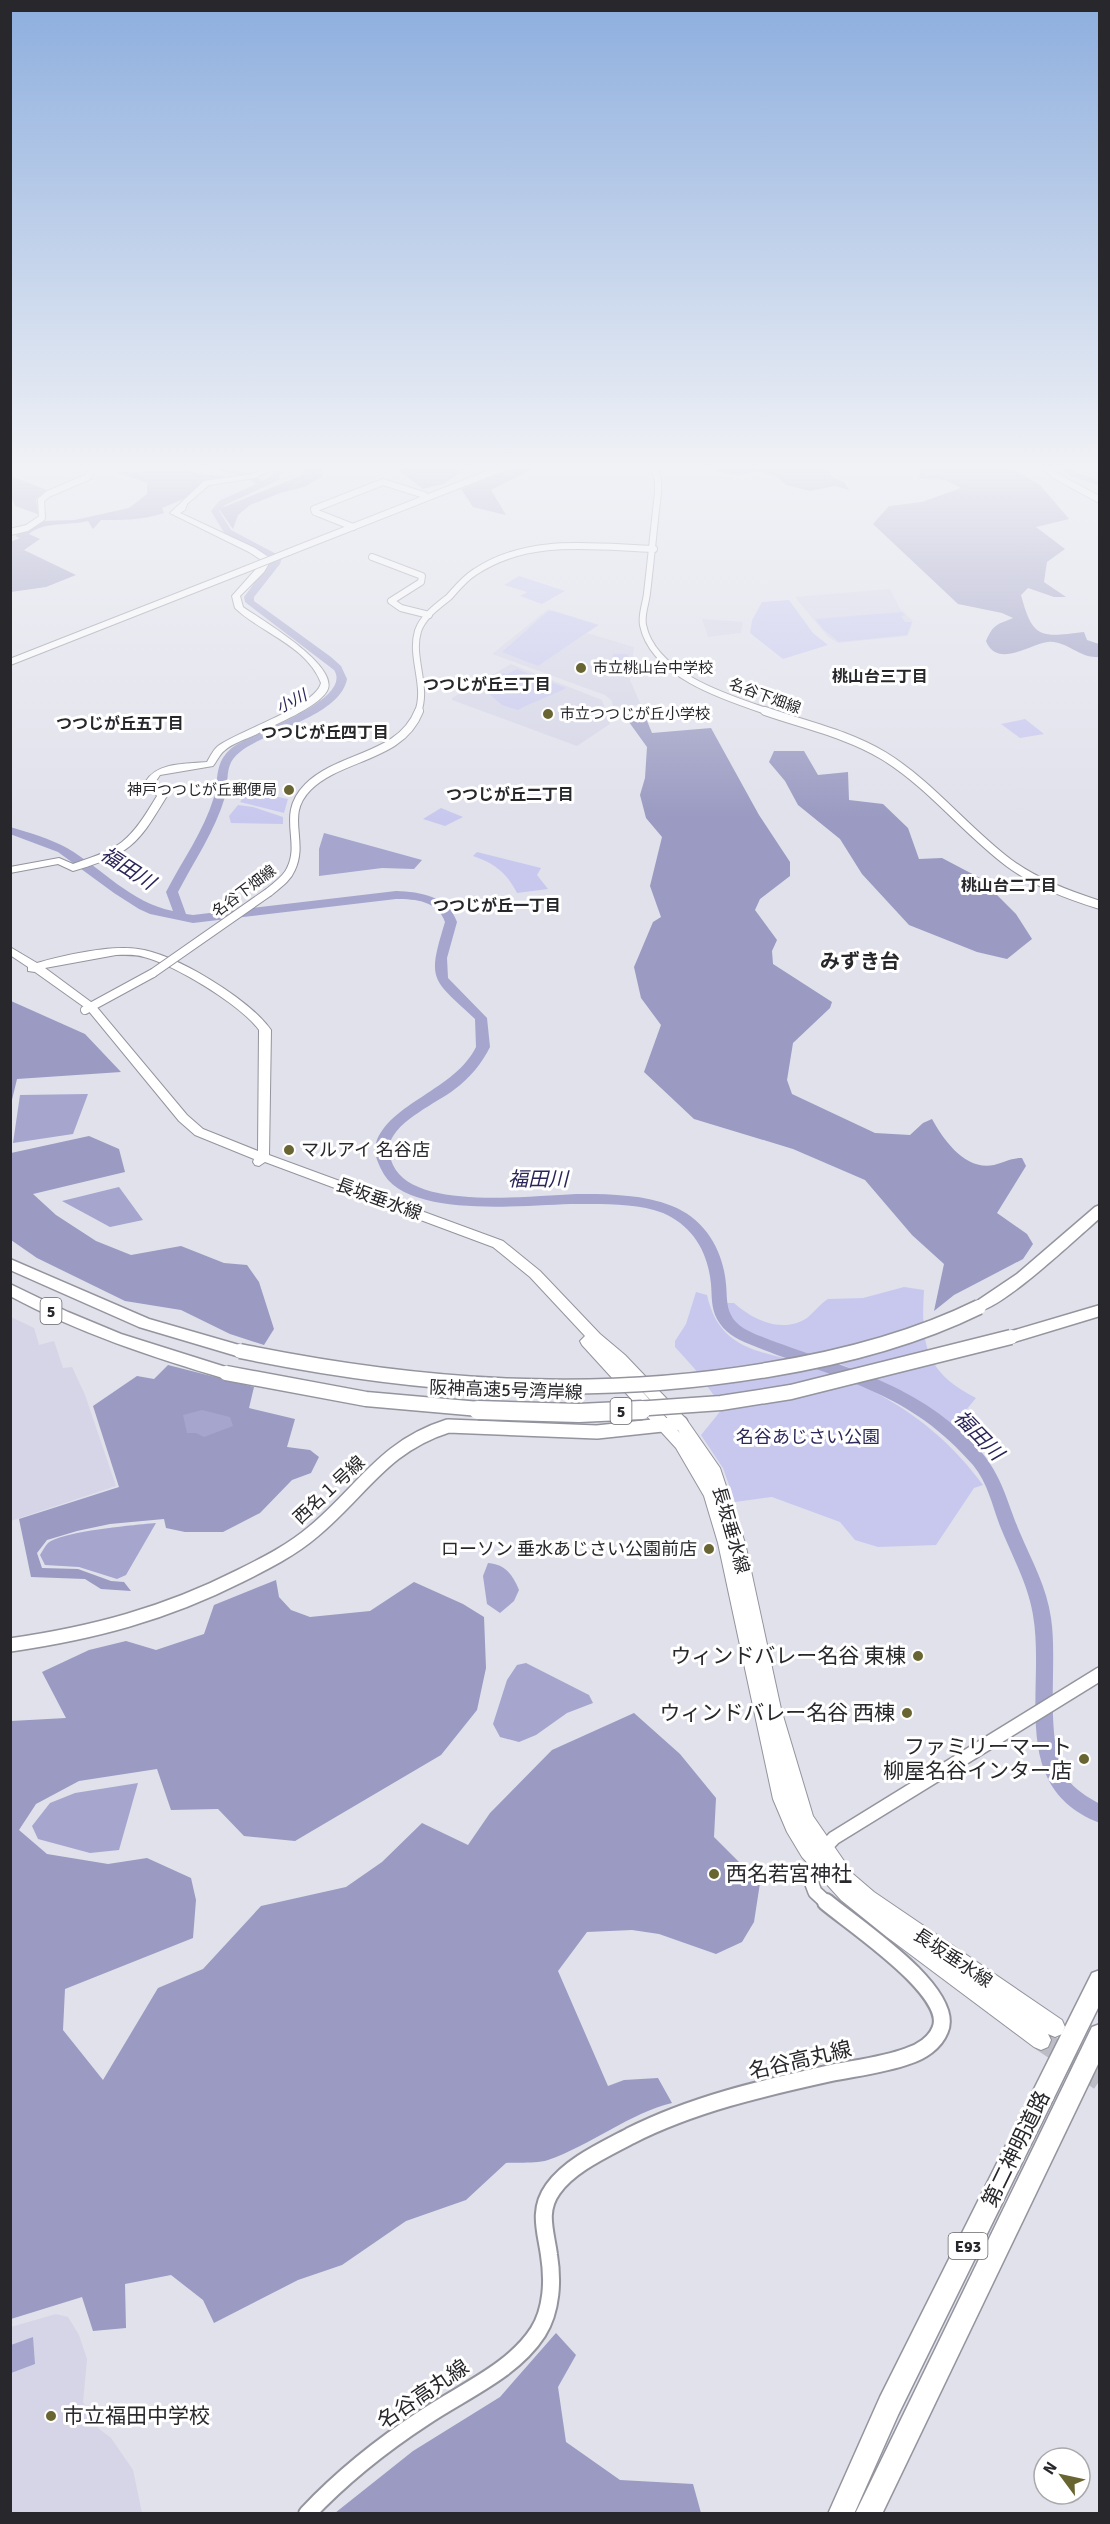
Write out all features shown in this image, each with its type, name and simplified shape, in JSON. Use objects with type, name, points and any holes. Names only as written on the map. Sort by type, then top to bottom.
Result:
[{"type":"highway","name":"阪神高速5号湾岸線","points":[[10,1264],[144,1323],[240,1351],[347,1372],[440,1384],[559,1389],[644,1386],[734,1376],[822,1360],[920,1333],[979,1307],[1022,1278],[1100,1210]]},
{"type":"highway","points":[[10,1257],[63,1288]]},
{"type":"highway","name":"阪神高速5号湾岸線","points":[[10,1289],[92,1330],[155,1352],[226,1372],[340,1396],[424,1407],[510,1412],[603,1412],[697,1405],[789,1392],[877,1373],[1100,1310]]},
{"type":"highway","points":[[10,1296],[92,1330]]},
{"type":"highway","name":"第二神明道路","points":[[841,2514],[889,2406],[1100,1980]]},
{"type":"highway","name":"第二神明道路","points":[[868,2514],[1100,2035]]},
{"type":"main road","points":[[10,870],[59,861],[73,868],[116,850],[141,828],[162,796],[151,781],[156,773],[163,770],[210,764],[220,749],[314,699],[325,686],[319,669],[314,663],[238,608],[236,596],[247,585]]},
{"type":"main road","name":"長坂垂水線","points":[[10,950],[88,1009],[183,1129],[219,1149],[260,1159],[479,1235],[498,1244],[535,1274],[595,1338],[620,1359],[681,1423],[712,1468],[737,1543],[773,1709],[798,1799],[819,1854],[839,1886],[878,1920],[1048,2033]]},
{"type":"main road","points":[[33,968],[122,952],[150,953],[175,965],[257,1019],[265,1030],[260,1159]]},
{"type":"main road","name":"長坂垂水線","points":[[10,957],[33,968]]},
{"type":"main road","name":"長坂垂水線","points":[[260,1159],[470,1239],[501,1254],[527,1277],[665,1425],[700,1473],[720,1518],[782,1799],[793,1827],[819,1854]]},
{"type":"street","points":[[10,660],[198,585]]},
{"type":"street","points":[[10,660],[25,656],[199,585]]},
{"type":"street","points":[[416,585],[391,601],[401,608],[429,615]]},
{"type":"street","name":"名谷下畑線","points":[[88,1009],[153,974],[269,892],[286,877],[294,864],[294,807],[306,790],[333,771],[390,744],[403,735],[417,718],[422,705],[418,631],[429,615],[461,585]]},
{"type":"street","name":"名谷下畑線","points":[[648,585],[643,627],[653,646],[675,668],[731,699],[852,740],[878,752],[903,770],[1012,865],[1038,881],[1100,904]]},
{"type":"street","name":"西名１号線","points":[[10,1646],[109,1627],[198,1596],[262,1564],[296,1544],[323,1524],[393,1454],[411,1439],[434,1428],[448,1426],[597,1432],[681,1423]]},
{"type":"street","points":[[819,1854],[847,1829],[1062,1696],[1098,1677]]},
{"type":"street","name":"名谷高丸線","points":[[307,2514],[334,2484],[391,2439],[508,2363],[534,2338],[547,2312],[551,2285],[549,2253],[543,2233],[543,2207],[548,2193],[573,2169],[620,2140],[689,2110],[720,2099],[910,2056],[921,2052],[936,2038],[940,2030],[941,2013],[931,1991],[913,1972],[814,1892],[808,1879],[808,1871],[819,1854]]},
{"type":"shaded area","points":[[11,585],[52,585],[46,587],[11,592]]},
{"type":"shaded area","points":[[938,585],[1048,585],[1066,597],[1054,597],[1028,588],[1021,595],[1025,610],[1035,628],[1041,632],[1058,635],[1084,632],[1087,640],[1099,644],[1099,657],[1086,655],[1055,642],[1048,642],[1014,653],[998,653],[991,649],[986,641],[996,625],[1013,618],[1002,613],[958,604]]},
{"type":"shaded area","points":[[890,589],[899,607],[913,621],[908,636],[838,643],[828,637],[795,597]]},
{"type":"shaded area","name":"市立桃山台中学校","points":[[548,609],[600,625],[587,633],[634,647],[630,680],[641,705],[613,706],[612,701],[605,695],[492,654]]},
{"type":"shaded area","points":[[702,619],[743,622],[741,633],[708,637]]},
{"type":"shaded area","name":"市立つつじが丘小学校","points":[[511,664],[602,700],[610,724],[577,746],[452,700]]},
{"type":"shaded area","points":[[621,711],[643,711],[652,733],[711,728],[759,815],[790,862],[790,876],[760,899],[755,910],[777,940],[772,951],[773,964],[832,1002],[830,1008],[793,1043],[787,1080],[792,1094],[875,1133],[910,1135],[923,1123],[932,1119],[957,1152],[965,1159],[984,1166],[1022,1158],[1026,1166],[997,1213],[1027,1234],[1033,1244],[1023,1259],[954,1295],[934,1311],[944,1264],[912,1235],[865,1180],[793,1149],[694,1119],[644,1072],[661,1025],[641,998],[634,967],[653,922],[661,917],[650,886],[662,837],[646,818],[640,795],[645,778],[647,747]]},
{"type":"shaded area","points":[[774,751],[804,751],[818,775],[848,772],[849,800],[883,804],[908,828],[919,859],[942,858],[980,878],[1016,914],[1032,939],[1007,959],[977,952],[909,925],[862,874],[840,839],[798,805],[785,781],[769,762]]},
{"type":"shaded area","points":[[324,833],[422,860],[414,869],[382,868],[319,876],[319,849]]},
{"type":"shaded area","points":[[11,1001],[85,1034],[121,1072],[17,1079],[11,1104]]},
{"type":"shaded area","points":[[88,1094],[73,1134],[13,1143],[20,1095]]},
{"type":"shaded area","points":[[89,1136],[119,1149],[125,1172],[33,1194],[56,1215],[96,1241],[131,1255],[181,1246],[224,1263],[247,1265],[259,1282],[274,1329],[264,1345],[230,1334],[181,1310],[125,1301],[37,1258],[11,1240],[11,1153]]},
{"type":"shaded area","points":[[119,1187],[143,1220],[110,1227],[62,1201]]},
{"type":"shaded area","points":[[11,1317],[34,1328],[39,1345],[54,1341],[63,1368],[72,1367],[85,1395],[116,1486],[11,1521]]},
{"type":"shaded area","points":[[168,1365],[254,1387],[249,1408],[295,1419],[287,1447],[310,1450],[319,1457],[311,1473],[292,1480],[260,1513],[223,1532],[185,1532],[166,1528],[164,1519],[110,1524],[47,1540],[37,1553],[42,1568],[78,1569],[111,1581],[124,1582],[131,1591],[101,1589],[85,1579],[31,1577],[19,1519],[119,1487],[93,1406],[137,1376],[154,1379]]},
{"type":"shaded area","points":[[202,1410],[230,1417],[233,1426],[204,1437],[196,1433],[187,1433],[183,1415]]},
{"type":"shaded area","points":[[156,1523],[126,1575],[117,1579],[79,1567],[45,1565],[40,1555],[48,1543],[69,1535]]},
{"type":"shaded area","points":[[488,1563],[508,1571],[519,1590],[514,1601],[500,1613],[487,1604],[483,1576]]},
{"type":"shaded area","points":[[276,1580],[279,1597],[291,1610],[310,1617],[370,1611],[414,1582],[463,1604],[484,1617],[486,1668],[477,1710],[441,1755],[295,1841],[244,1836],[218,1809],[171,1810],[157,1769],[79,1781],[36,1804],[19,1830],[47,1854],[108,1864],[147,1858],[191,1878],[196,1900],[193,1938],[65,1989],[63,2030],[103,2080],[158,1988],[203,1969],[261,1906],[346,1887],[382,1862],[422,1823],[468,1845],[490,1813],[552,1750],[634,1713],[680,1754],[716,1798],[714,1837],[760,1883],[754,1922],[742,1942],[716,1954],[659,1934],[632,1930],[587,1932],[558,1971],[608,2086],[624,2080],[658,2078],[672,2103],[626,2121],[548,2160],[506,2163],[466,2200],[406,2221],[342,2265],[298,2280],[214,2323],[203,2300],[171,2275],[125,2284],[126,2328],[93,2331],[82,2297],[11,2319],[11,1721],[66,1718],[42,1672],[89,1650],[126,1641],[156,1650],[204,1634],[214,1605]]},
{"type":"shaded area","points":[[526,1663],[589,1695],[593,1703],[567,1713],[536,1735],[519,1742],[500,1737],[493,1724],[507,1680],[517,1665]]},
{"type":"shaded area","points":[[138,1783],[119,1850],[90,1853],[38,1839],[32,1826],[50,1803],[75,1793]]},
{"type":"shaded area","name":"市立福田中学校","points":[[56,2314],[68,2317],[79,2335],[87,2359],[83,2402],[99,2429],[111,2438],[133,2470],[142,2513],[11,2514],[11,2327]]},
{"type":"shaded area","points":[[556,2333],[576,2355],[558,2387],[566,2442],[620,2480],[693,2484],[701,2513],[335,2513],[413,2451],[500,2397]]},
{"type":"shaded area","points":[[33,2337],[35,2364],[11,2373],[11,2345]]},
{"type":"green space","points":[[504,585],[546,585],[565,591],[542,604],[520,596],[527,592]]},
{"type":"green space","points":[[789,600],[813,633],[828,645],[783,659],[750,633],[752,620],[762,602]]},
{"type":"green space","points":[[548,611],[598,625],[538,666],[502,652]]},
{"type":"green space","points":[[902,612],[905,615],[901,616],[905,622],[912,622],[907,635],[839,642],[815,619]]},
{"type":"green space","points":[[613,654],[628,654],[626,668],[612,668],[625,672],[619,677],[596,671],[603,666],[611,668]]},
{"type":"green space","points":[[517,669],[566,688],[518,710],[502,705],[482,688],[503,673],[507,674]]},
{"type":"green space","points":[[1025,719],[1044,734],[1020,738],[1001,724]]},
{"type":"green space","points":[[269,795],[288,799],[284,813],[240,802],[244,796]]},
{"type":"green space","points":[[238,805],[253,807],[283,817],[283,824],[231,823],[229,816]]},
{"type":"green space","points":[[441,808],[463,817],[445,826],[423,819]]},
{"type":"green space","points":[[477,852],[541,868],[537,875],[548,889],[517,893],[499,870],[473,856]]},
{"type":"green space","name":"名谷あじさい公園","points":[[904,1287],[924,1290],[925,1341],[936,1366],[946,1378],[976,1398],[953,1426],[886,1384],[834,1361],[796,1351],[748,1333],[736,1325],[723,1303],[734,1303],[750,1315],[768,1323],[788,1325],[807,1318],[828,1299],[863,1298]]},
{"type":"green space","name":"名谷あじさい公園","points":[[696,1292],[707,1295],[721,1327],[743,1345],[824,1370],[871,1390],[910,1413],[937,1434],[961,1458],[983,1485],[974,1488],[936,1545],[878,1547],[855,1540],[840,1522],[772,1497],[735,1502],[723,1468],[701,1435],[723,1408],[694,1368],[675,1347],[675,1341],[686,1324]]},
{"type":"waterway","name":"小川","points":[[181,916],[172,892],[219,798],[224,762],[247,742],[326,703],[338,691],[342,683],[342,675],[328,659],[250,602],[249,597],[259,585]]},
{"type":"waterway","name":"福田川","points":[[10,830],[62,850],[118,891],[143,906],[154,911],[193,919],[396,895],[421,897],[443,908],[451,922],[441,958],[442,978],[446,985],[481,1018],[483,1047],[460,1078],[411,1111],[389,1132],[383,1143],[382,1156],[391,1176],[410,1189],[435,1197],[465,1201],[613,1200],[651,1205],[678,1214],[698,1230],[706,1241],[716,1266],[722,1313],[733,1328],[754,1340],[891,1391],[926,1411],[948,1430],[970,1450],[989,1474],[1039,1601],[1045,1649],[1047,1746],[1056,1778],[1069,1795],[1100,1814]]},
{"type":"tunnel","points":[[1041,2040],[1100,2080]]},
{"type":"place","name":"市立桃山台中学校","points":[[581,668]]},
{"type":"place","name":"市立つつじが丘小学校","points":[[548,714]]},
{"type":"place","name":"神戸つつじが丘郵便局","points":[[289,790]]},
{"type":"place","name":"マルアイ 名谷店","points":[[289,1150]]},
{"type":"place","name":"ローソン 垂水あじさい公園前店","points":[[709,1549]]},
{"type":"place","name":"ウィンドバレー名谷 東棟","points":[[918,1656]]},
{"type":"place","name":"ウィンドバレー名谷 西棟","points":[[907,1713]]},
{"type":"place","name":"ファミリーマート 柳屋名谷インター店","points":[[1084,1759]]},
{"type":"place","name":"西名若宮神社","points":[[714,1874]]},
{"type":"place","name":"市立福田中学校","points":[[51,2416]]},
{"type":"district","name":"桃山台三丁目","points":[[880,676]]},
{"type":"district","name":"つつじが丘三丁目","points":[[487,684]]},
{"type":"district","name":"つつじが丘五丁目","points":[[120,723]]},
{"type":"district","name":"つつじが丘四丁目","points":[[325,732]]},
{"type":"district","name":"つつじが丘二丁目","points":[[510,794]]},
{"type":"district","name":"桃山台二丁目","points":[[1009,885]]},
{"type":"district","name":"つつじが丘一丁目","points":[[497,905]]},
{"type":"district","name":"みずき台","points":[[860,961]]}]
